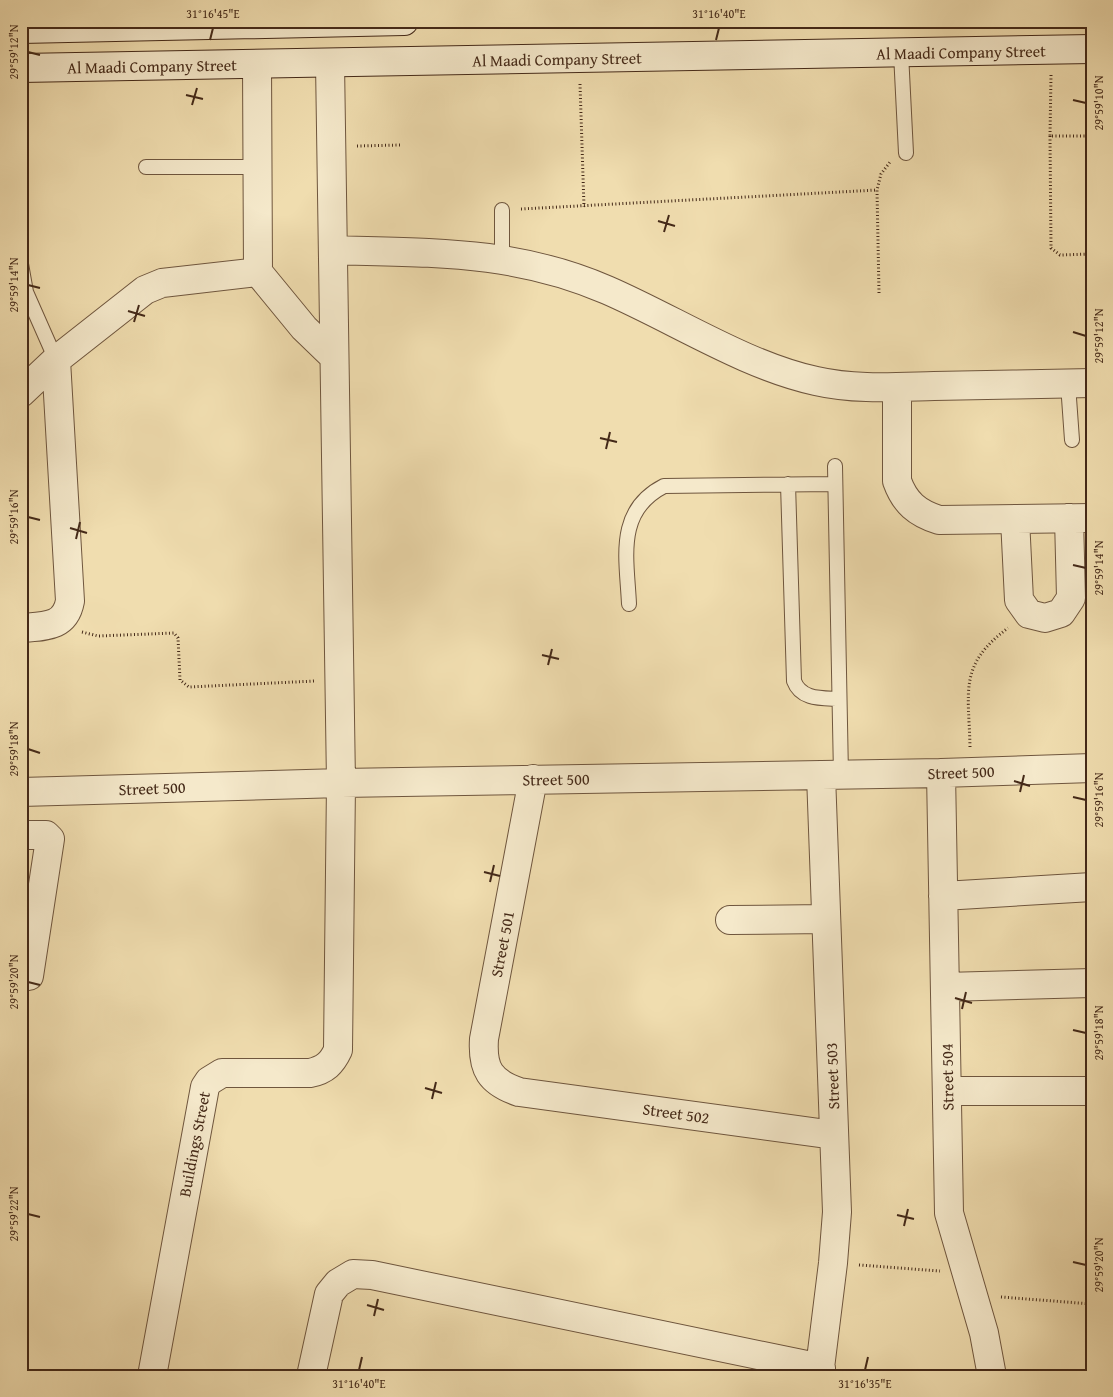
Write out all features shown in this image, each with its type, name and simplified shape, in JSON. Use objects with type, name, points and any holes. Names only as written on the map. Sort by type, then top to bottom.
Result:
[{"type":"street","points":[[38,26],[404,21]]},
{"type":"street","points":[[255,24],[257,64],[258,272],[304,328],[334,358]]},
{"type":"street","name":"Al Maadi Company Street","points":[[21,68],[1092,49]]},
{"type":"street","name":"Buildings Street","points":[[152,1376],[205,1087],[209,1081],[222,1073],[310,1073],[320,1071],[334,1059],[338,1050],[340,782],[330,63]]},
{"type":"street","points":[[333,250],[447,253],[502,258],[555,270],[607,290],[782,373],[819,382],[867,387],[1080,383]]},
{"type":"street","points":[[21,393],[56,360],[144,290],[162,283],[258,272]]},
{"type":"street","points":[[21,628],[52,626],[65,616],[70,601],[56,360]]},
{"type":"street","points":[[897,387],[897,481],[902,495],[912,507],[924,516],[939,520],[1080,518],[1070,598],[1067,606],[1054,617],[1037,617],[1029,614],[1019,600],[1015,520]]},
{"type":"street","name":"Street 500","points":[[21,792],[340,782],[941,773],[1092,768]]},
{"type":"street","name":"Street 504","points":[[941,773],[950,1213],[984,1333],[992,1376]]},
{"type":"street","name":"Street 503","points":[[820,1372],[834,1263],[837,1212],[826,919],[831,775]]},
{"type":"street","name":"Street 501","points":[[519,1092],[502,1086],[495,1080],[489,1073],[483,1057],[484,1039],[533,779]]},
{"type":"street","points":[[21,835],[46,835],[50,839],[29,976]]},
{"type":"street","points":[[943,896],[1092,887]]},
{"type":"street","points":[[730,920],[826,919]]},
{"type":"street","points":[[945,987],[1092,983]]},
{"type":"street","points":[[947,1091],[1092,1091]]},
{"type":"street","name":"Street 502","points":[[519,1092],[834,1135]]},
{"type":"street","points":[[310,1376],[329,1294],[338,1283],[353,1274],[372,1275],[820,1372]]},
{"type":"lane","points":[[901,53],[906,153]]},
{"type":"lane","points":[[146,167],[257,168]]},
{"type":"lane","points":[[502,210],[502,258]]},
{"type":"lane","points":[[21,264],[26,292],[56,360]]},
{"type":"lane","points":[[1072,440],[1080,383]]},
{"type":"lane","points":[[831,775],[839,699],[835,466]]},
{"type":"lane","points":[[788,484],[794,681],[799,691],[806,696],[839,699]]},
{"type":"lane","points":[[629,604],[627,532],[638,506],[654,491],[664,486],[835,484]]},
{"type":"path","points":[[1051,50],[1051,248],[1060,255],[1092,254]]},
{"type":"path","points":[[579,59],[584,207]]},
{"type":"path","points":[[1050,136],[1092,136]]},
{"type":"path","points":[[331,146],[401,145]]},
{"type":"path","points":[[879,293],[877,190],[881,174],[891,161],[906,153]]},
{"type":"path","points":[[502,210],[877,190]]},
{"type":"path","points":[[970,772],[969,676],[979,654],[998,636],[1029,614]]},
{"type":"path","points":[[52,626],[98,636],[174,633],[178,638],[180,680],[188,687],[339,680]]},
{"type":"path","points":[[834,1263],[1092,1304]]}]
